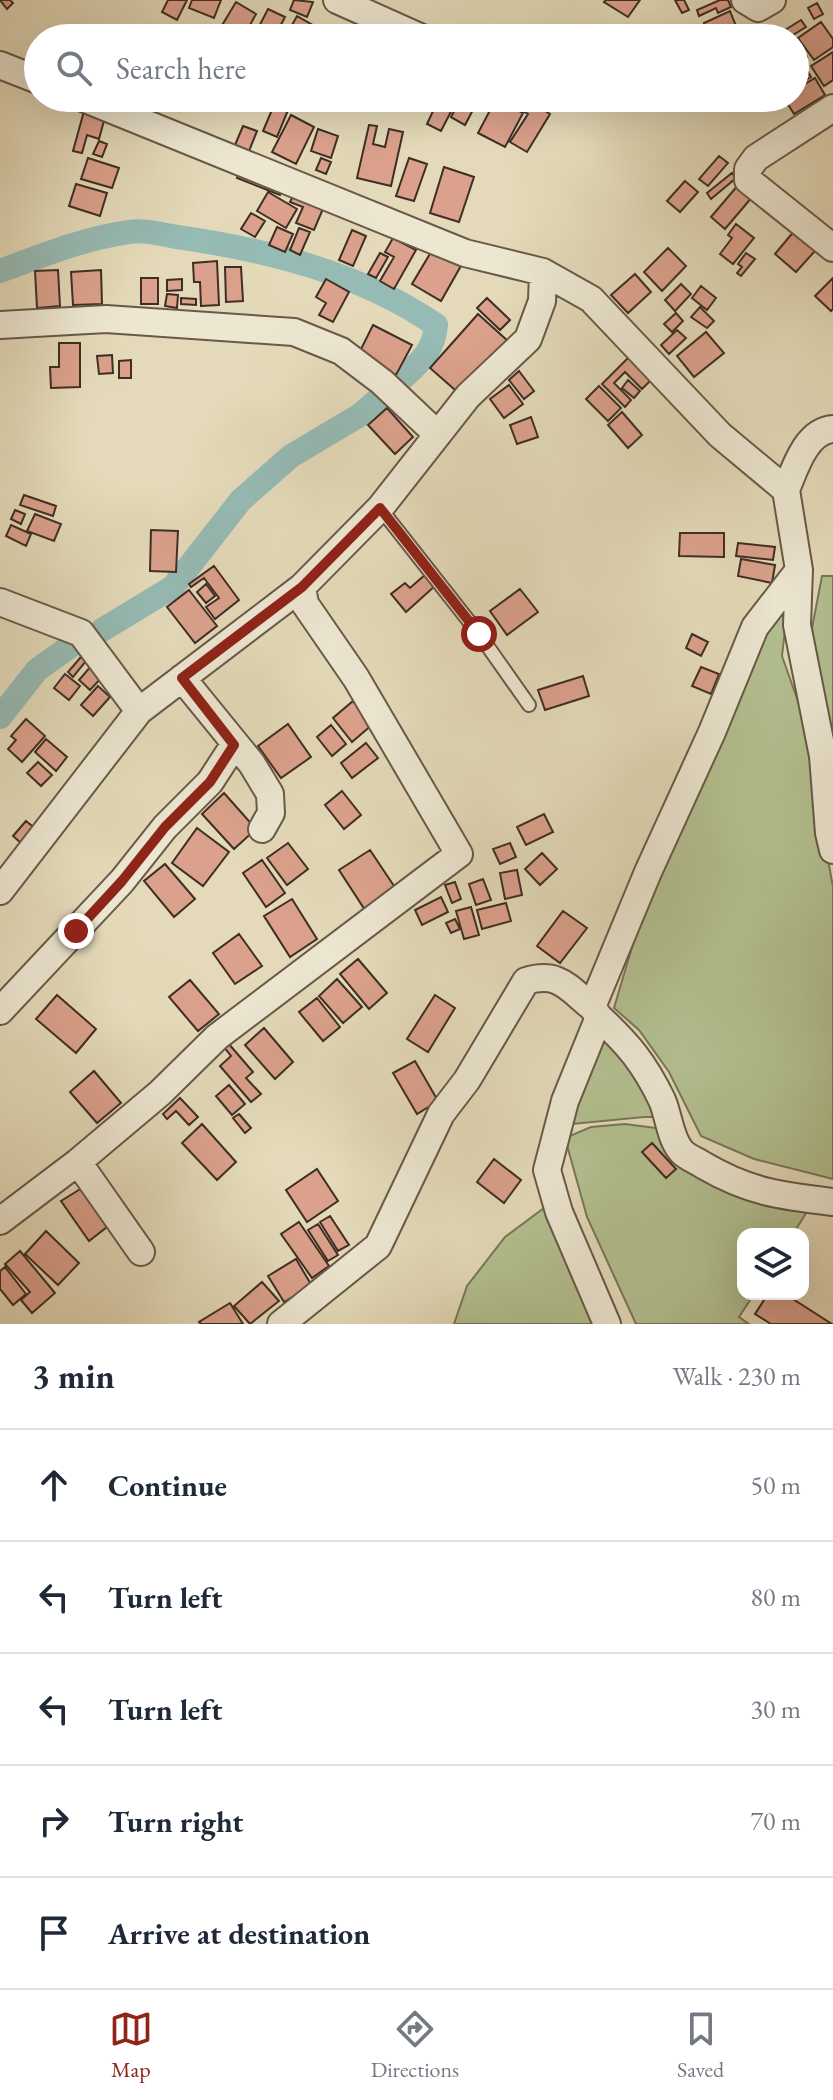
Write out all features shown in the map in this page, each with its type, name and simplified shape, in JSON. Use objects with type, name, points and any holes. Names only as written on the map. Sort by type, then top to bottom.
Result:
[{"type":"street","points":[[337,0],[391,24]]},
{"type":"street","points":[[745,0],[758,8],[772,0]]},
{"type":"street","points":[[0,65],[24,74]]},
{"type":"street","points":[[833,108],[756,158],[748,169],[748,180],[833,248]]},
{"type":"street","points":[[118,112],[465,253],[543,272],[591,299],[720,435],[786,490]]},
{"type":"street","points":[[0,891],[139,711],[302,587],[380,508],[468,396],[528,339],[542,301],[543,272]]},
{"type":"street","points":[[0,325],[106,319],[294,332],[341,351],[382,382],[437,434]]},
{"type":"street","points":[[830,426],[812,439],[800,456],[786,490],[799,570],[797,625],[823,756],[833,850]]},
{"type":"street","points":[[607,1324],[559,1212],[547,1170],[565,1101],[648,872],[712,732],[755,627],[799,570]]},
{"type":"street","points":[[0,1221],[78,1162],[160,1093],[217,1037],[459,854],[363,690],[305,604],[302,587]]},
{"type":"street","points":[[0,602],[81,633],[139,711]]},
{"type":"street","points":[[182,678],[252,764],[270,794],[271,813],[262,829]]},
{"type":"street","points":[[0,1011],[122,881],[165,827],[210,782],[234,745]]},
{"type":"street","points":[[281,1324],[378,1246],[441,1114],[467,1080],[526,981],[540,977],[554,977],[630,1046],[663,1103],[676,1142],[683,1153],[731,1182],[773,1195],[833,1202]]},
{"type":"street","points":[[78,1162],[141,1252]]},
{"type":"lane","points":[[380,508],[479,634],[529,705]]},
{"type":"green space","points":[[822,576],[833,576],[833,775],[812,628]]},
{"type":"green space","points":[[788,604],[782,656],[800,707],[833,887],[833,1179],[754,1159],[701,1136],[669,1072],[639,1030],[614,1008],[648,893],[774,609]]},
{"type":"green space","points":[[609,1016],[675,1117],[572,1124],[568,1111]]},
{"type":"green space","points":[[625,1124],[671,1130],[725,1168],[818,1194],[797,1228],[737,1228],[737,1300],[750,1300],[739,1317],[749,1324],[636,1324],[587,1217],[565,1138],[591,1127]]},
{"type":"green space","points":[[548,1205],[613,1324],[454,1324],[467,1286],[505,1237]]},
{"type":"building","points":[[0,0],[10,0],[13,3],[7,9]]},
{"type":"building","points":[[168,0],[187,0],[177,20],[162,12]]},
{"type":"building","points":[[192,0],[221,0],[214,18],[189,8]]},
{"type":"building","points":[[294,0],[313,2],[307,17],[290,10]]},
{"type":"building","points":[[640,0],[628,17],[604,2]]},
{"type":"building","points":[[675,0],[684,0],[689,10],[682,13]]},
{"type":"building","points":[[720,0],[728,0],[731,7],[718,13],[716,8],[699,16],[697,10]]},
{"type":"building","points":[[236,2],[256,14],[251,24],[223,24]]},
{"type":"building","points":[[817,3],[823,14],[814,19],[808,8]]},
{"type":"building","points":[[268,9],[285,17],[281,24],[260,24]]},
{"type":"building","points":[[730,11],[735,24],[704,24]]},
{"type":"building","points":[[297,16],[311,24],[292,24]]},
{"type":"building","points":[[821,22],[833,39],[833,47],[814,60],[809,53],[809,30]]},
{"type":"building","points":[[833,52],[833,80],[824,86],[811,66]]},
{"type":"building","points":[[815,78],[825,95],[809,105],[809,82]]},
{"type":"building","points":[[84,112],[105,117],[99,139],[87,135],[82,153],[73,151]]},
{"type":"building","points":[[271,112],[287,112],[277,137],[263,131]]},
{"type":"building","points":[[433,112],[451,112],[441,131],[427,124]]},
{"type":"building","points":[[454,112],[472,112],[465,125],[451,117]]},
{"type":"building","points":[[489,112],[523,113],[505,147],[478,133]]},
{"type":"building","points":[[525,112],[550,114],[527,152],[510,142],[528,114]]},
{"type":"building","points":[[291,115],[314,127],[296,164],[272,152]]},
{"type":"building","points":[[369,125],[377,126],[373,144],[385,147],[389,129],[403,132],[391,186],[357,178]]},
{"type":"building","points":[[243,126],[257,131],[249,151],[235,145]]},
{"type":"building","points":[[318,129],[338,136],[331,158],[311,151]]},
{"type":"building","points":[[99,141],[107,144],[102,157],[93,154]]},
{"type":"building","points":[[719,156],[728,163],[708,186],[699,179]]},
{"type":"building","points":[[88,158],[119,168],[112,188],[81,179]]},
{"type":"building","points":[[321,158],[331,162],[326,174],[316,170]]},
{"type":"building","points":[[409,158],[427,164],[414,201],[396,196]]},
{"type":"building","points":[[444,167],[474,177],[459,222],[430,213]]},
{"type":"building","points":[[240,171],[283,188],[280,195],[237,178]]},
{"type":"building","points":[[732,173],[736,178],[711,199],[707,193]]},
{"type":"building","points":[[685,181],[698,192],[680,212],[667,201]]},
{"type":"building","points":[[76,184],[107,193],[100,216],[69,206]]},
{"type":"building","points":[[739,184],[753,196],[725,229],[711,217]]},
{"type":"building","points":[[268,192],[297,209],[286,228],[257,211]]},
{"type":"building","points":[[295,192],[325,204],[314,230],[296,223],[303,207],[290,202]]},
{"type":"building","points":[[251,213],[265,221],[255,237],[241,229]]},
{"type":"building","points":[[736,224],[754,238],[733,264],[720,254],[732,238],[728,235]]},
{"type":"building","points":[[800,224],[822,243],[796,272],[775,254]]},
{"type":"building","points":[[277,227],[293,234],[285,252],[269,245]]},
{"type":"building","points":[[299,228],[310,232],[300,255],[290,250]]},
{"type":"building","points":[[352,230],[366,236],[353,266],[339,260]]},
{"type":"building","points":[[393,238],[416,250],[394,289],[380,281],[394,257],[385,252]]},
{"type":"building","points":[[434,247],[462,264],[441,301],[412,284]]},
{"type":"building","points":[[668,248],[686,266],[662,291],[644,272]]},
{"type":"building","points":[[380,253],[388,257],[376,278],[368,274]]},
{"type":"building","points":[[746,253],[755,259],[741,276],[737,273],[742,267],[738,264]]},
{"type":"building","points":[[217,261],[219,305],[201,306],[200,282],[194,282],[193,263]]},
{"type":"building","points":[[225,267],[241,267],[243,301],[226,302]]},
{"type":"building","points":[[58,270],[60,306],[37,308],[35,271]]},
{"type":"building","points":[[101,270],[102,304],[73,305],[71,272]]},
{"type":"building","points":[[635,274],[651,292],[628,313],[611,295]]},
{"type":"building","points":[[141,278],[158,278],[158,304],[141,304]]},
{"type":"building","points":[[833,278],[833,309],[831,311],[815,296]]},
{"type":"building","points":[[182,279],[182,290],[167,291],[167,280]]},
{"type":"building","points":[[326,279],[349,292],[333,322],[319,315],[326,303],[316,297]]},
{"type":"building","points":[[681,284],[691,294],[675,311],[665,300]]},
{"type":"building","points":[[701,286],[716,298],[707,310],[692,298]]},
{"type":"building","points":[[167,294],[178,295],[177,308],[165,306]]},
{"type":"building","points":[[181,298],[196,299],[196,305],[181,304]]},
{"type":"building","points":[[487,298],[510,320],[500,330],[477,308]]},
{"type":"building","points":[[700,307],[714,321],[707,328],[691,317]]},
{"type":"building","points":[[676,313],[683,321],[672,332],[664,324]]},
{"type":"building","points":[[478,314],[509,342],[462,396],[430,368]]},
{"type":"building","points":[[373,325],[412,345],[396,375],[358,355]]},
{"type":"building","points":[[677,330],[686,338],[669,354],[661,345]]},
{"type":"building","points":[[706,332],[724,353],[694,377],[677,356]]},
{"type":"building","points":[[59,343],[80,343],[80,387],[51,388],[50,367],[59,367]]},
{"type":"building","points":[[112,355],[113,373],[99,374],[97,356]]},
{"type":"building","points":[[629,357],[652,379],[642,389],[625,372],[614,383],[631,400],[625,407],[602,384]]},
{"type":"building","points":[[131,360],[131,378],[119,378],[119,361]]},
{"type":"building","points":[[519,371],[534,391],[524,399],[509,380]]},
{"type":"building","points":[[628,380],[640,391],[634,398],[622,388]]},
{"type":"building","points":[[509,385],[523,404],[504,418],[490,399]]},
{"type":"building","points":[[599,386],[621,408],[608,421],[586,399]]},
{"type":"building","points":[[387,408],[413,437],[395,454],[368,425]]},
{"type":"building","points":[[622,412],[642,435],[628,448],[608,425]]},
{"type":"building","points":[[531,417],[538,437],[517,444],[510,425]]},
{"type":"building","points":[[24,495],[56,506],[53,516],[20,505]]},
{"type":"building","points":[[15,510],[25,514],[21,524],[11,519]]},
{"type":"building","points":[[35,514],[61,524],[54,541],[27,531]]},
{"type":"building","points":[[11,525],[31,534],[26,546],[6,536]]},
{"type":"building","points":[[151,530],[178,531],[176,572],[150,571]]},
{"type":"building","points":[[680,533],[724,533],[724,557],[679,556]]},
{"type":"building","points":[[738,543],[775,547],[773,560],[736,556]]},
{"type":"building","points":[[741,559],[775,565],[772,583],[738,576]]},
{"type":"building","points":[[214,566],[239,600],[215,619],[206,607],[219,598],[204,578],[191,587],[189,584]]},
{"type":"building","points":[[426,574],[436,585],[406,612],[391,594],[405,583],[410,588]]},
{"type":"building","points":[[206,584],[215,596],[206,603],[197,592]]},
{"type":"building","points":[[520,589],[538,612],[507,635],[490,611]]},
{"type":"building","points":[[189,590],[217,626],[195,643],[167,607]]},
{"type":"building","points":[[692,634],[708,642],[701,656],[686,648]]},
{"type":"building","points":[[81,657],[86,661],[73,677],[68,672]]},
{"type":"building","points":[[92,665],[103,676],[90,690],[79,680]]},
{"type":"building","points":[[701,667],[719,674],[711,694],[692,686]]},
{"type":"building","points":[[65,674],[80,686],[69,700],[54,688]]},
{"type":"building","points":[[583,676],[589,696],[545,710],[538,690]]},
{"type":"building","points":[[98,686],[110,697],[93,716],[81,705]]},
{"type":"building","points":[[353,701],[373,724],[352,742],[333,718]]},
{"type":"building","points":[[26,719],[45,736],[22,762],[8,749],[16,740],[11,736]]},
{"type":"building","points":[[288,724],[311,757],[281,778],[258,746]]},
{"type":"building","points":[[331,725],[346,744],[332,756],[317,737]]},
{"type":"building","points":[[46,739],[67,757],[56,771],[35,752]]},
{"type":"building","points":[[366,743],[378,758],[352,778],[341,763]]},
{"type":"building","points":[[38,762],[52,775],[41,786],[27,773]]},
{"type":"building","points":[[342,791],[361,815],[344,829],[325,805]]},
{"type":"building","points":[[224,793],[256,829],[234,849],[202,814]]},
{"type":"building","points":[[544,814],[553,832],[526,845],[517,827]]},
{"type":"building","points":[[26,821],[42,834],[29,850],[13,836]]},
{"type":"building","points":[[197,828],[229,852],[203,886],[172,863]]},
{"type":"building","points":[[288,843],[308,869],[287,885],[267,858]]},
{"type":"building","points":[[510,843],[516,857],[500,864],[493,849]]},
{"type":"building","points":[[370,850],[396,889],[365,910],[339,870]]},
{"type":"building","points":[[542,853],[557,869],[540,885],[525,869]]},
{"type":"building","points":[[262,860],[285,893],[266,907],[243,873]]},
{"type":"building","points":[[165,864],[195,899],[174,917],[144,881]]},
{"type":"building","points":[[517,870],[522,895],[505,899],[500,873]]},
{"type":"building","points":[[483,879],[491,900],[476,905],[469,884]]},
{"type":"building","points":[[455,882],[461,899],[452,903],[445,885]]},
{"type":"building","points":[[441,897],[448,912],[422,925],[415,910]]},
{"type":"building","points":[[292,899],[317,939],[290,957],[264,916]]},
{"type":"building","points":[[506,903],[511,921],[482,929],[477,910]]},
{"type":"building","points":[[471,907],[479,935],[464,939],[456,911]]},
{"type":"building","points":[[563,911],[587,928],[560,963],[537,946]]},
{"type":"building","points":[[455,919],[460,929],[451,933],[446,923]]},
{"type":"building","points":[[239,934],[262,966],[235,984],[213,953]]},
{"type":"building","points":[[358,959],[387,993],[369,1009],[340,974]]},
{"type":"building","points":[[337,979],[362,1007],[343,1023],[319,996]]},
{"type":"building","points":[[190,980],[219,1014],[198,1031],[169,997]]},
{"type":"building","points":[[57,995],[96,1029],[76,1053],[36,1019]]},
{"type":"building","points":[[435,995],[455,1008],[428,1052],[407,1039]]},
{"type":"building","points":[[317,998],[340,1027],[323,1041],[299,1012]]},
{"type":"building","points":[[264,1028],[293,1062],[275,1079],[245,1045]]},
{"type":"building","points":[[228,1043],[253,1072],[246,1078],[261,1094],[251,1102],[220,1066],[231,1056],[224,1047]]},
{"type":"building","points":[[415,1061],[438,1101],[417,1114],[393,1073]]},
{"type":"building","points":[[94,1071],[121,1103],[97,1123],[70,1092]]},
{"type":"building","points":[[229,1085],[245,1104],[232,1115],[216,1096]]},
{"type":"building","points":[[180,1098],[198,1117],[189,1125],[176,1111],[167,1119],[163,1114]]},
{"type":"building","points":[[239,1114],[251,1128],[245,1133],[233,1118]]},
{"type":"building","points":[[202,1124],[236,1162],[217,1180],[182,1143]]},
{"type":"building","points":[[652,1143],[676,1169],[666,1178],[642,1152]]},
{"type":"building","points":[[494,1159],[521,1180],[504,1203],[477,1182]]},
{"type":"building","points":[[317,1169],[338,1201],[307,1222],[286,1190]]},
{"type":"building","points":[[90,1183],[116,1220],[89,1241],[61,1201]]},
{"type":"building","points":[[330,1216],[349,1245],[338,1251],[320,1222]]},
{"type":"building","points":[[299,1222],[329,1266],[312,1278],[281,1234]]},
{"type":"building","points":[[318,1224],[338,1255],[328,1261],[308,1230]]},
{"type":"building","points":[[46,1231],[79,1263],[58,1285],[25,1254]]},
{"type":"building","points":[[20,1251],[55,1293],[32,1313],[21,1300],[30,1292],[5,1264]]},
{"type":"building","points":[[296,1259],[312,1286],[284,1302],[268,1276]]},
{"type":"building","points":[[5,1267],[26,1294],[13,1305],[0,1289],[0,1271]]},
{"type":"building","points":[[262,1282],[279,1301],[250,1324],[234,1306]]},
{"type":"building","points":[[764,1300],[794,1300],[832,1324],[771,1324],[755,1314]]},
{"type":"building","points":[[230,1303],[243,1324],[199,1322]]},
{"type":"waterway","points":[[0,271],[80,243],[135,231],[211,242],[279,257],[312,266],[376,291],[436,325],[429,348],[404,377]]},
{"type":"waterway","points":[[102,630],[173,587],[241,500],[291,456],[360,415],[376,401]]},
{"type":"waterway","points":[[0,717],[37,670],[69,647]]},
{"type":"route","points":[[76,931],[122,881],[165,827],[210,782],[231,754],[234,745],[182,678],[302,587],[380,508],[479,634]]}]
